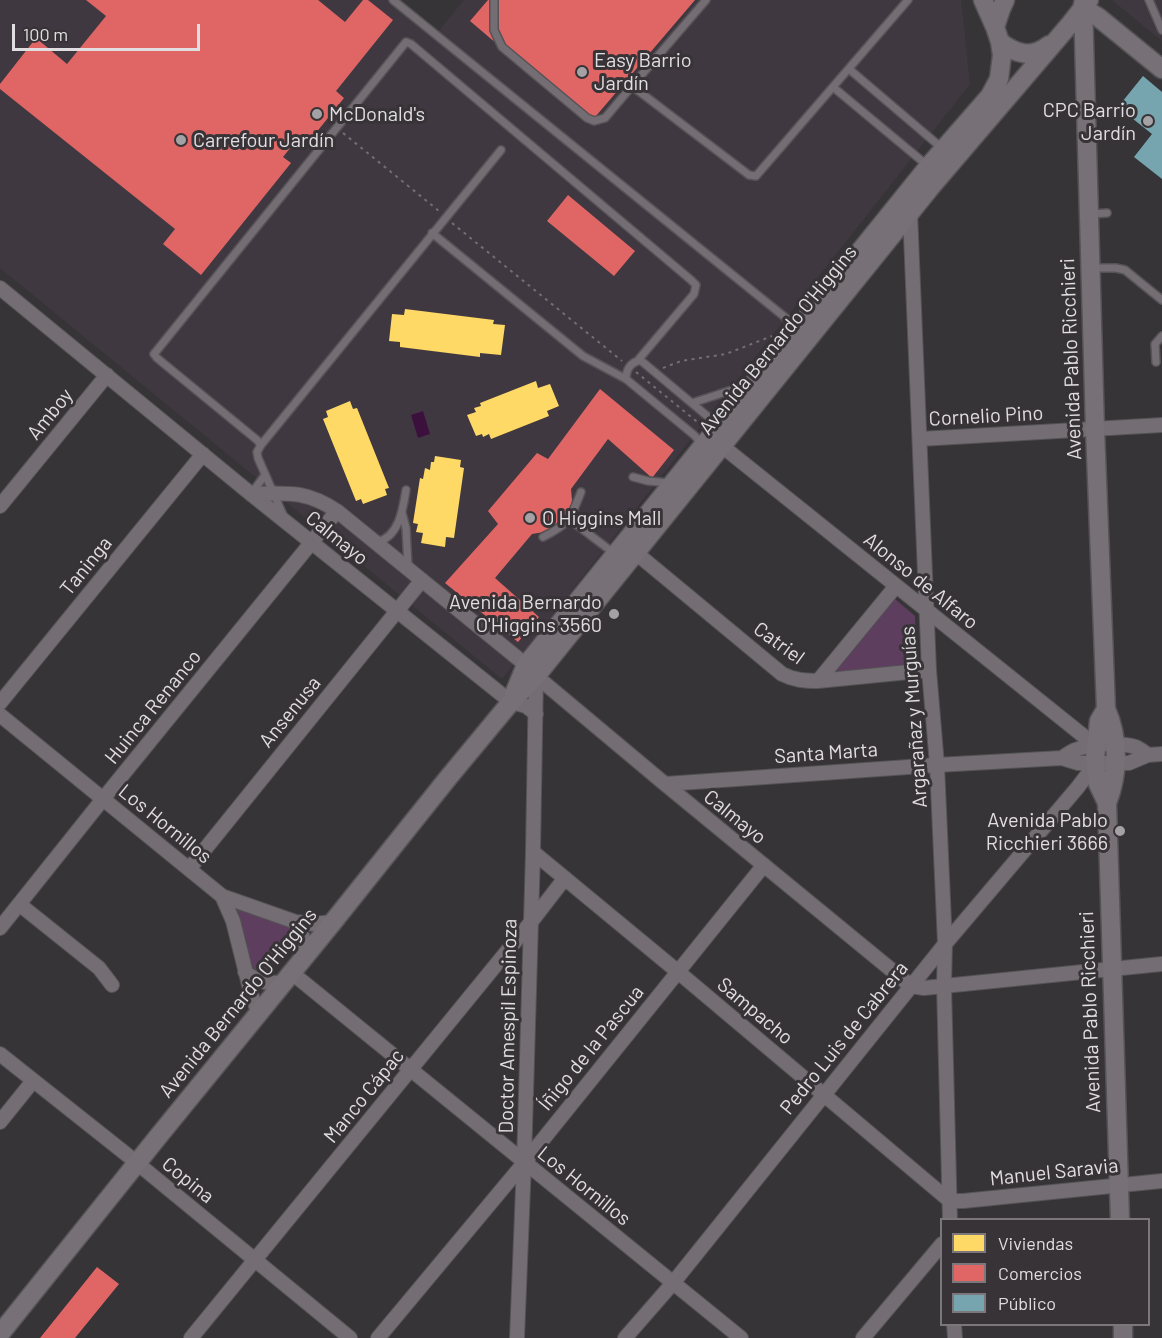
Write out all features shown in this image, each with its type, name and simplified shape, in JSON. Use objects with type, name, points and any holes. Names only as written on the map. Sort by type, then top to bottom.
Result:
[{"type":"main road","points":[[983,0],[998,34],[1016,52],[1028,54],[1045,49],[1060,37]]},
{"type":"main road","points":[[998,34],[1001,9],[1005,0]]},
{"type":"main road","name":"Avenida Bernardo O'Higgins","points":[[626,557],[672,483],[703,445],[718,433],[910,212],[1060,37],[1085,2]]},
{"type":"main road","points":[[1085,2],[1098,17],[1162,69]]},
{"type":"main road","name":"Avenida Pablo Ricchieri","points":[[1085,2],[1098,213],[1091,268],[1095,429],[1106,708],[1112,722],[1115,763],[1113,787],[1107,802],[1120,1218]]},
{"type":"main road","name":"Avenida Bernardo O'Higgins","points":[[3,1324],[137,1163],[511,702],[531,671],[626,557],[753,383],[928,167],[990,96],[996,87],[1001,70],[1002,55],[998,34]]},
{"type":"main road","points":[[930,188],[945,160],[943,149]]},
{"type":"main road","name":"Avenida Pablo Ricchieri","points":[[1106,708],[1099,721],[1096,754],[1098,784],[1107,802]]},
{"type":"street","name":"Argarañaz y Murguías","points":[[910,212],[926,611],[937,765],[945,944],[950,1218]]},
{"type":"street","name":"Calmayo","points":[[2,292],[511,702]]},
{"type":"street","name":"Amboy","points":[[0,506],[107,375]]},
{"type":"street","name":"Cornelio Pino","points":[[920,439],[1162,425]]},
{"type":"street","name":"Alonso de Alfaro","points":[[718,433],[1096,754]]},
{"type":"street","name":"Taninga","points":[[0,703],[203,454]]},
{"type":"street","name":"Calmayo","points":[[250,494],[292,492],[323,502],[337,511],[911,986]]},
{"type":"street","name":"Huinca Renanco","points":[[0,928],[337,511]]},
{"type":"street","name":"Catriel","points":[[626,557],[793,680],[818,681],[929,670]]},
{"type":"street","name":"Ansenusa","points":[[189,869],[422,580]]},
{"type":"street","points":[[818,681],[896,586]]},
{"type":"street","name":"Doctor Amespil Espinoza","points":[[517,1338],[536,714],[531,671]]},
{"type":"street","points":[[511,702],[526,706],[536,714]]},
{"type":"street","name":"Los Hornillos","points":[[0,715],[222,896],[296,922],[314,924],[333,922]]},
{"type":"street","name":"Santa Marta","points":[[1096,754],[1114,744],[1138,748],[1155,754]]},
{"type":"street","name":"Santa Marta","points":[[665,784],[1062,758],[1076,749],[1096,754],[1115,763],[1129,763],[1155,754]]},
{"type":"street","name":"Pedro Luis de Cabrera","points":[[625,1338],[672,1283],[945,944],[1078,787],[1096,754]]},
{"type":"street","name":"Sampacho","points":[[533,852],[950,1200]]},
{"type":"street","name":"Íñigo de la Pascua","points":[[378,1338],[524,1163],[764,865]]},
{"type":"street","name":"Manco Cápac","points":[[191,1338],[565,878]]},
{"type":"street","name":"Los Hornillos","points":[[222,896],[234,921],[245,972],[259,1013]]},
{"type":"street","points":[[19,904],[99,968],[112,985]]},
{"type":"street","points":[[296,922],[307,954]]},
{"type":"street","points":[[911,986],[924,988],[1162,964]]},
{"type":"street","points":[[245,972],[256,980],[266,983],[288,978]]},
{"type":"street","name":"Los Hornillos","points":[[288,978],[411,1069],[741,1338]]},
{"type":"street","name":"Copina","points":[[0,1054],[350,1338]]},
{"type":"street","points":[[0,1122],[33,1081]]},
{"type":"street","name":"Manuel Saravia","points":[[950,1200],[963,1201],[1162,1181]]},
{"type":"street","points":[[863,1338],[940,1246]]},
{"type":"lane","points":[[393,0],[798,327]]},
{"type":"lane","points":[[494,0],[494,30],[502,47],[587,118],[594,121],[605,118],[706,0]]},
{"type":"lane","points":[[632,86],[749,175],[756,176],[908,0]]},
{"type":"lane","points":[[1149,0],[1162,30]]},
{"type":"lane","points":[[261,445],[154,354],[406,42],[696,285],[694,294],[640,360],[629,366],[626,379]]},
{"type":"lane","points":[[849,69],[943,149]]},
{"type":"lane","points":[[833,87],[928,167]]},
{"type":"lane","points":[[286,522],[258,458],[257,452],[261,445],[501,150]]},
{"type":"lane","points":[[432,233],[583,356],[626,379],[703,445]]},
{"type":"lane","points":[[1091,268],[1125,270],[1162,300]]},
{"type":"lane","points":[[1156,362],[1155,344],[1162,336]]},
{"type":"lane","points":[[640,360],[692,403],[718,433]]},
{"type":"lane","points":[[692,403],[753,383]]},
{"type":"lane","points":[[250,494],[265,475]]},
{"type":"lane","points":[[633,477],[672,483]]},
{"type":"lane","points":[[376,543],[391,534],[402,513],[406,490]]},
{"type":"lane","points":[[543,537],[562,527],[569,519],[581,492]]},
{"type":"lane","points":[[402,513],[406,528],[409,570]]},
{"type":"lane","points":[[569,519],[626,557]]},
{"type":"path","points":[[337,129],[650,384],[718,433]]},
{"type":"path","points":[[650,384],[663,368],[681,361],[726,354],[772,336]]},
{"type":"shaded area","points":[[0,0],[398,0],[438,32],[464,0],[961,0],[970,84],[502,679],[0,268]]},
{"type":"shaded area","points":[[1112,0],[1162,0],[1162,41]]},
{"type":"shaded area","points":[[423,411],[430,434],[418,438],[411,415]]},
{"type":"shaded area","points":[[895,599],[915,616],[917,663],[838,673],[837,670]]},
{"type":"shaded area","points":[[231,906],[292,927],[292,943],[269,971],[263,974],[254,969],[244,932]]},
{"type":"building: Viviendas","points":[[405,309],[494,320],[493,324],[505,325],[501,355],[480,353],[480,357],[400,347],[400,342],[389,341],[392,314],[404,315]]},
{"type":"building: Viviendas","points":[[536,381],[538,388],[550,384],[559,406],[547,411],[549,416],[491,439],[489,434],[483,437],[482,434],[476,436],[467,415],[476,412],[474,408],[481,406],[480,403]]},
{"type":"building: Viviendas","points":[[350,401],[353,409],[357,408],[389,488],[385,489],[387,495],[363,504],[361,499],[356,501],[323,419],[328,417],[326,411]]},
{"type":"building: Viviendas","points":[[435,456],[461,460],[460,467],[464,468],[454,538],[446,537],[445,547],[421,543],[423,533],[416,532],[418,524],[413,523],[420,478],[423,479],[425,468],[430,470]]},
{"type":"building: Comercios","name":"Carrefour Jardín","points":[[86,0],[318,0],[345,22],[363,0],[368,0],[393,20],[336,91],[344,98],[307,144],[299,137],[283,157],[291,163],[201,275],[163,244],[175,229],[0,89],[0,84],[36,38],[67,64],[106,16]]},
{"type":"building: Comercios","name":"Easy Barrio Jardín","points":[[488,0],[695,0],[590,123],[470,21]]},
{"type":"building: Comercios","points":[[568,195],[635,251],[614,276],[547,221]]},
{"type":"building: Comercios","name":"O Higgins Mall","points":[[600,389],[674,450],[652,478],[608,439],[571,489],[570,512],[558,527],[532,534],[495,578],[539,617],[518,642],[445,583],[498,524],[488,511],[537,453],[548,459]]},
{"type":"building: Comercios","points":[[97,1267],[119,1284],[75,1338],[40,1338]]},
{"type":"building: Público","name":"CPC Barrio Jardín","points":[[1143,76],[1162,92],[1162,179],[1134,157],[1152,134],[1118,107]]},
{"type":"place","name":"Easy Barrio Jardín","points":[[582,72]]},
{"type":"place","name":"McDonald's","points":[[317,114]]},
{"type":"place","name":"CPC Barrio Jardín","points":[[1148,121]]},
{"type":"place","name":"Carrefour Jardín","points":[[181,140]]},
{"type":"place","name":"O Higgins Mall","points":[[530,518]]},
{"type":"place","name":"Avenida Bernardo O'Higgins 3560","points":[[614,614]]},
{"type":"place","name":"Avenida Pablo Ricchieri 3666","points":[[1120,831]]}]
